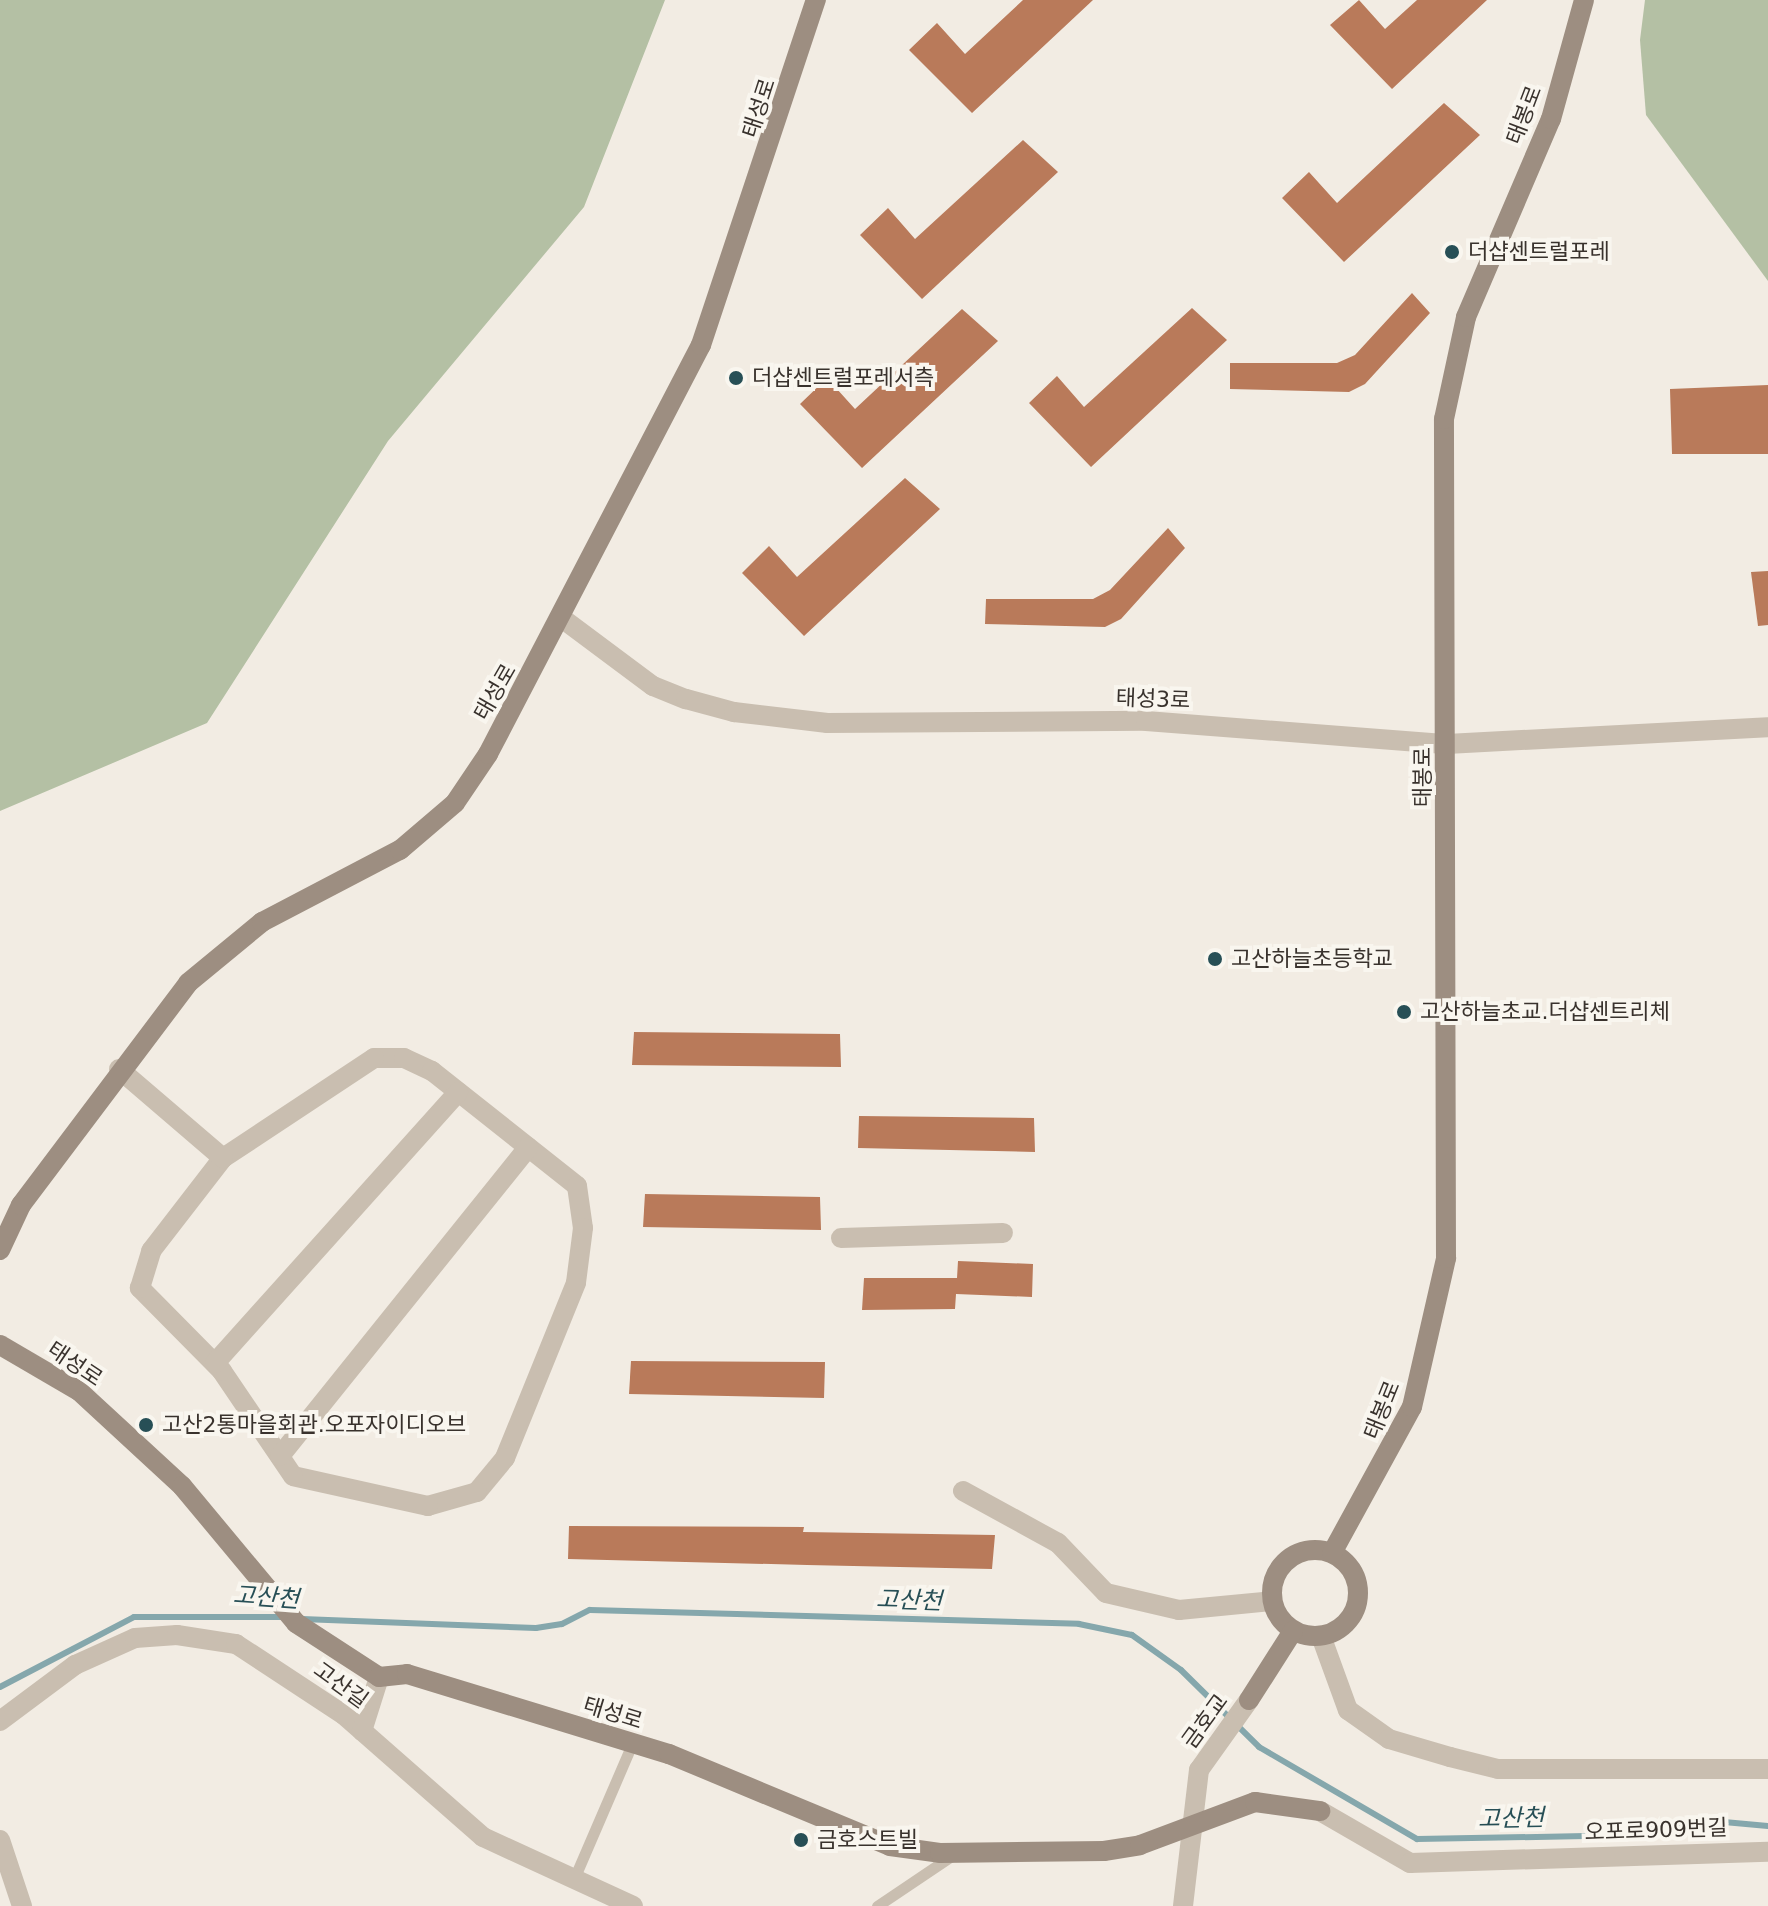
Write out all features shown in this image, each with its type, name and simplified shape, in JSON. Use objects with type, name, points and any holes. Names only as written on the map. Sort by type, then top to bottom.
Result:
[{"type":"street","name":"태성로","points":[[0,1250],[21,1205],[119,1069],[188,983],[262,922],[400,850],[455,803],[563,619],[701,345],[816,0]]},
{"type":"street","name":"태봉로","points":[[1332,1553],[1412,1407],[1446,1258],[1447,744],[1441,453],[1452,374],[1466,317],[1551,119],[1584,0]]},
{"type":"street","name":"태성3로","points":[[563,619],[653,686],[734,712],[827,723],[1146,721],[1447,744],[1768,727]]},
{"type":"street","points":[[374,1058],[404,1058],[458,1092],[577,1186],[583,1228],[576,1283],[505,1458],[477,1492],[428,1506],[293,1476],[215,1363],[140,1288],[151,1251],[223,1158],[374,1058]]},
{"type":"street","points":[[119,1069],[223,1158]]},
{"type":"street","points":[[215,1363],[458,1092]]},
{"type":"street","points":[[280,1456],[528,1147]]},
{"type":"street","points":[[841,1238],[1003,1233]]},
{"type":"street","name":"태성로","points":[[0,1345],[79,1391],[182,1486],[279,1605],[328,1647],[379,1677],[407,1674],[632,1744],[890,1846],[957,1852],[1104,1851],[1192,1825],[1255,1802],[1320,1811]]},
{"type":"street","points":[[963,1491],[1058,1543],[1106,1593],[1179,1610],[1272,1601]]},
{"type":"street","points":[[1332,1553],[1353,1572],[1358,1599],[1346,1624],[1321,1636],[1293,1631],[1272,1601],[1273,1580],[1291,1556],[1332,1553]]},
{"type":"street","name":"금호교","points":[[1192,1825],[1199,1770],[1293,1631]]},
{"type":"street","name":"고산길","points":[[0,1721],[75,1665],[135,1638],[177,1635],[236,1644],[362,1731],[483,1837],[633,1906]]},
{"type":"street","points":[[1321,1636],[1348,1710],[1389,1739],[1498,1769],[1768,1769]]},
{"type":"street","points":[[362,1731],[379,1677]]},
{"type":"street","name":"오포로909번길","points":[[1320,1811],[1410,1863],[1768,1852]]},
{"type":"street","points":[[1183,1906],[1192,1825]]},
{"type":"street","points":[[0,1840],[22,1906]]},
{"type":"lane","points":[[573,1881],[632,1744]]},
{"type":"lane","points":[[877,1906],[957,1852]]},
{"type":"green space","points":[[0,0],[665,0],[584,207],[388,441],[207,723],[0,811]]},
{"type":"green space","points":[[1645,0],[1768,0],[1768,281],[1646,115],[1640,40]]},
{"type":"building","points":[[1023,0],[1093,0],[972,113],[909,50],[937,23],[965,54]]},
{"type":"building","points":[[1359,0],[1385,29],[1417,0],[1487,0],[1392,89],[1330,25]]},
{"type":"building","points":[[1444,103],[1480,135],[1344,262],[1282,198],[1309,172],[1337,203]]},
{"type":"building","points":[[1023,140],[1058,172],[922,299],[860,235],[888,208],[915,239]]},
{"type":"building","points":[[1412,293],[1430,313],[1365,384],[1349,392],[1230,389],[1230,363],[1337,363],[1355,355]]},
{"type":"building","points":[[1192,308],[1227,340],[1091,467],[1029,403],[1057,376],[1084,407]]},
{"type":"building","points":[[962,309],[998,341],[862,468],[800,404],[827,378],[855,409]]},
{"type":"building","points":[[1768,385],[1768,454],[1672,454],[1670,389]]},
{"type":"building","points":[[905,478],[940,509],[804,636],[742,573],[769,546],[797,577]]},
{"type":"building","points":[[1168,528],[1185,548],[1121,619],[1105,627],[985,624],[986,599],[1093,599],[1110,590]]},
{"type":"building","points":[[1768,571],[1768,625],[1758,626],[1751,572]]},
{"type":"building","points":[[634,1032],[840,1034],[841,1067],[632,1065]]},
{"type":"building","points":[[859,1116],[1034,1118],[1035,1152],[858,1148]]},
{"type":"building","points":[[645,1194],[820,1197],[821,1230],[643,1227]]},
{"type":"building","points":[[958,1261],[1033,1264],[1032,1297],[956,1294],[955,1309],[862,1310],[864,1278],[957,1278]]},
{"type":"building","points":[[631,1361],[825,1362],[824,1398],[629,1394]]},
{"type":"building","points":[[569,1526],[804,1527],[803,1532],[995,1535],[992,1569],[568,1559]]},
{"type":"waterway","name":"고산천","points":[[302,1619],[536,1628],[562,1624],[590,1610],[1079,1624],[1132,1635],[1181,1670],[1259,1747],[1417,1839],[1586,1836],[1724,1822],[1768,1826]]},
{"type":"waterway","name":"고산천","points":[[0,1687],[134,1617],[283,1617]]},
{"type":"place","name":"더샵센트럴포레","points":[[1452,252]]},
{"type":"place","name":"더샵센트럴포레서측","points":[[736,378]]},
{"type":"place","name":"고산하늘초등학교","points":[[1215,959]]},
{"type":"place","name":"고산하늘초교.더샵센트리체","points":[[1404,1012]]},
{"type":"place","name":"고산2통마을회관.오포자이디오브","points":[[146,1425]]},
{"type":"place","name":"금호스트빌","points":[[801,1840]]}]
